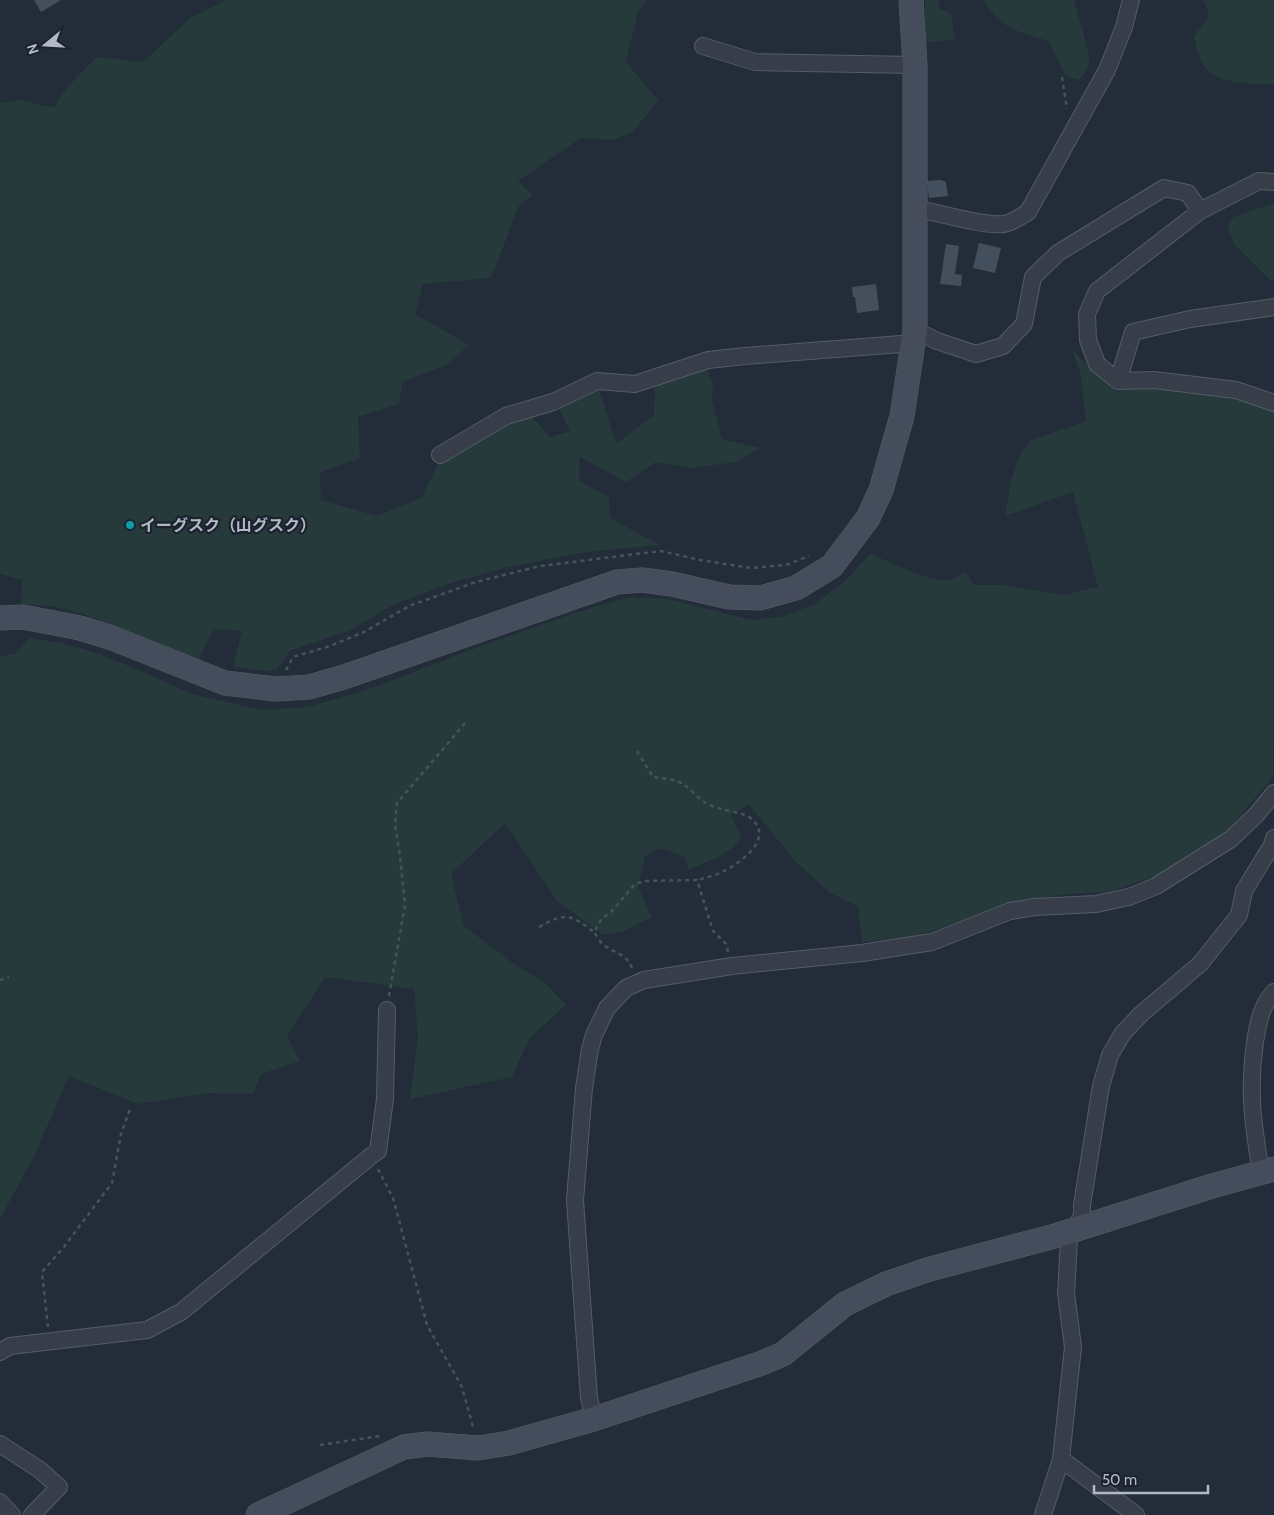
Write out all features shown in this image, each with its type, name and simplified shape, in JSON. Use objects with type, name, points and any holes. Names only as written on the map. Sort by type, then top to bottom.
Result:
[{"type":"street","points":[[0,618],[22,616],[80,628],[120,641],[225,683],[276,689],[309,687],[344,677],[617,582],[642,580],[672,584],[729,597],[760,598],[796,588],[832,566],[868,518],[881,490],[902,416],[914,337],[916,209],[915,65],[911,0]]},
{"type":"street","points":[[916,209],[988,223],[1003,224],[1015,221],[1028,212],[1108,70],[1124,27],[1131,0]]},
{"type":"street","points":[[703,46],[755,62],[915,65]]},
{"type":"street","points":[[1274,182],[1259,181],[1200,211],[1098,291],[1087,314],[1088,340],[1097,364],[1118,381],[1154,380],[1236,390],[1274,403]]},
{"type":"street","points":[[440,455],[506,416],[552,402],[597,381],[635,384],[708,360],[914,337],[976,354],[1003,346],[1024,324],[1033,277],[1058,253],[1164,188],[1188,193],[1200,211]]},
{"type":"street","points":[[1118,381],[1133,332],[1190,319],[1274,307]]},
{"type":"street","points":[[594,1419],[589,1398],[575,1200],[584,1088],[590,1049],[594,1035],[607,1008],[626,988],[639,982],[732,966],[862,953],[932,942],[1010,911],[1035,907],[1096,904],[1129,897],[1156,886],[1231,839],[1257,814],[1274,793]]},
{"type":"street","points":[[1043,1515],[1060,1459],[1073,1347],[1066,1293],[1069,1239],[1082,1216],[1082,1205],[1101,1086],[1110,1055],[1123,1033],[1140,1014],[1200,964],[1239,915],[1244,891],[1272,845],[1274,838]]},
{"type":"street","points":[[258,1515],[404,1447],[427,1444],[478,1448],[509,1443],[594,1419],[762,1364],[783,1354],[845,1304],[886,1284],[930,1269],[1055,1236],[1267,1171],[1251,1101],[1251,1066],[1260,1017],[1265,1003],[1274,992]]},
{"type":"street","points":[[0,1352],[10,1346],[147,1330],[181,1312],[372,1156],[378,1150],[385,1099],[387,1010]]},
{"type":"street","points":[[0,1444],[40,1470],[59,1487],[32,1515]]},
{"type":"street","points":[[1060,1459],[1136,1515]]},
{"type":"street","points":[[0,1502],[12,1515]]},
{"type":"path","points":[[1062,77],[1071,136]]},
{"type":"path","points":[[387,1010],[406,905],[395,826],[397,803],[466,722]]},
{"type":"path","points":[[594,932],[602,918],[611,912],[635,884],[645,881],[697,880],[722,872],[756,847],[760,836],[759,827],[748,816],[721,810],[706,803],[680,782],[653,777],[637,751]]},
{"type":"path","points":[[697,880],[713,931],[726,944],[732,966]]},
{"type":"path","points":[[539,927],[556,917],[566,916],[579,921],[594,932],[604,945],[621,954],[630,963],[639,982]]},
{"type":"path","points":[[0,980],[9,977]]},
{"type":"path","points":[[50,1341],[42,1272],[63,1248],[112,1183],[121,1134],[130,1110]]},
{"type":"path","points":[[372,1156],[393,1198],[427,1325],[462,1387],[478,1448]]},
{"type":"path","points":[[320,1445],[380,1436],[404,1447]]},
{"type":"shaded area","points":[[226,0],[646,0],[638,12],[626,62],[658,100],[633,132],[612,140],[581,138],[518,181],[532,195],[519,206],[491,278],[423,284],[415,314],[469,345],[447,365],[403,381],[399,404],[358,417],[360,458],[320,473],[321,500],[377,516],[421,498],[440,460],[507,422],[529,414],[550,437],[570,431],[558,407],[599,388],[616,444],[654,415],[655,383],[707,368],[713,385],[712,402],[722,439],[760,448],[736,462],[691,468],[656,462],[626,482],[580,457],[579,481],[609,497],[610,518],[660,545],[586,552],[504,568],[451,583],[393,605],[351,630],[290,651],[277,669],[268,671],[233,667],[242,631],[214,629],[199,659],[83,614],[55,607],[21,604],[22,580],[0,574],[0,103],[22,100],[54,108],[65,90],[96,57],[143,62],[190,18]]},
{"type":"shaded area","points":[[925,0],[939,0],[939,8],[951,14],[955,39],[925,43]]},
{"type":"shaded area","points":[[983,0],[1074,0],[1090,58],[1087,70],[1079,80],[1066,76],[1048,41],[1019,32],[1004,24]]},
{"type":"shaded area","points":[[1202,0],[1274,0],[1274,85],[1224,80],[1208,70],[1202,63],[1194,36],[1209,17],[1206,5]]},
{"type":"shaded area","points":[[1274,203],[1274,281],[1269,279],[1234,244],[1228,230],[1231,218]]},
{"type":"shaded area","points":[[1072,349],[1115,391],[1161,387],[1225,396],[1274,410],[1273,777],[1227,832],[1161,874],[1109,892],[1077,893],[1018,901],[912,938],[862,942],[858,906],[830,893],[796,862],[749,805],[731,815],[741,837],[734,847],[718,857],[689,870],[684,856],[659,848],[645,856],[638,887],[652,917],[624,931],[603,935],[557,901],[505,823],[451,874],[464,926],[513,963],[544,982],[566,1005],[529,1039],[512,1077],[410,1099],[418,1038],[414,989],[325,977],[287,1036],[300,1061],[261,1074],[253,1094],[209,1093],[138,1104],[69,1076],[36,1152],[0,1219],[0,656],[15,654],[30,638],[61,643],[94,652],[192,694],[262,710],[308,707],[369,689],[497,640],[587,609],[631,597],[669,599],[751,620],[781,617],[815,604],[845,581],[870,554],[936,579],[956,578],[966,572],[974,585],[1002,585],[1064,595],[1098,587],[1073,492],[1005,516],[1011,481],[1019,456],[1031,440],[1086,421],[1081,376]]},
{"type":"building","points":[[34,0],[61,0],[41,12]]},
{"type":"building","points":[[941,180],[946,182],[948,196],[929,198],[927,181]]},
{"type":"building","points":[[979,243],[1001,248],[995,273],[973,268]]},
{"type":"building","points":[[946,244],[959,246],[955,274],[962,275],[961,286],[940,284]]},
{"type":"building","points":[[876,284],[879,310],[857,313],[852,287]]},
{"type":"place","name":"イーグスク（山グスク）","points":[[130,525]]}]
